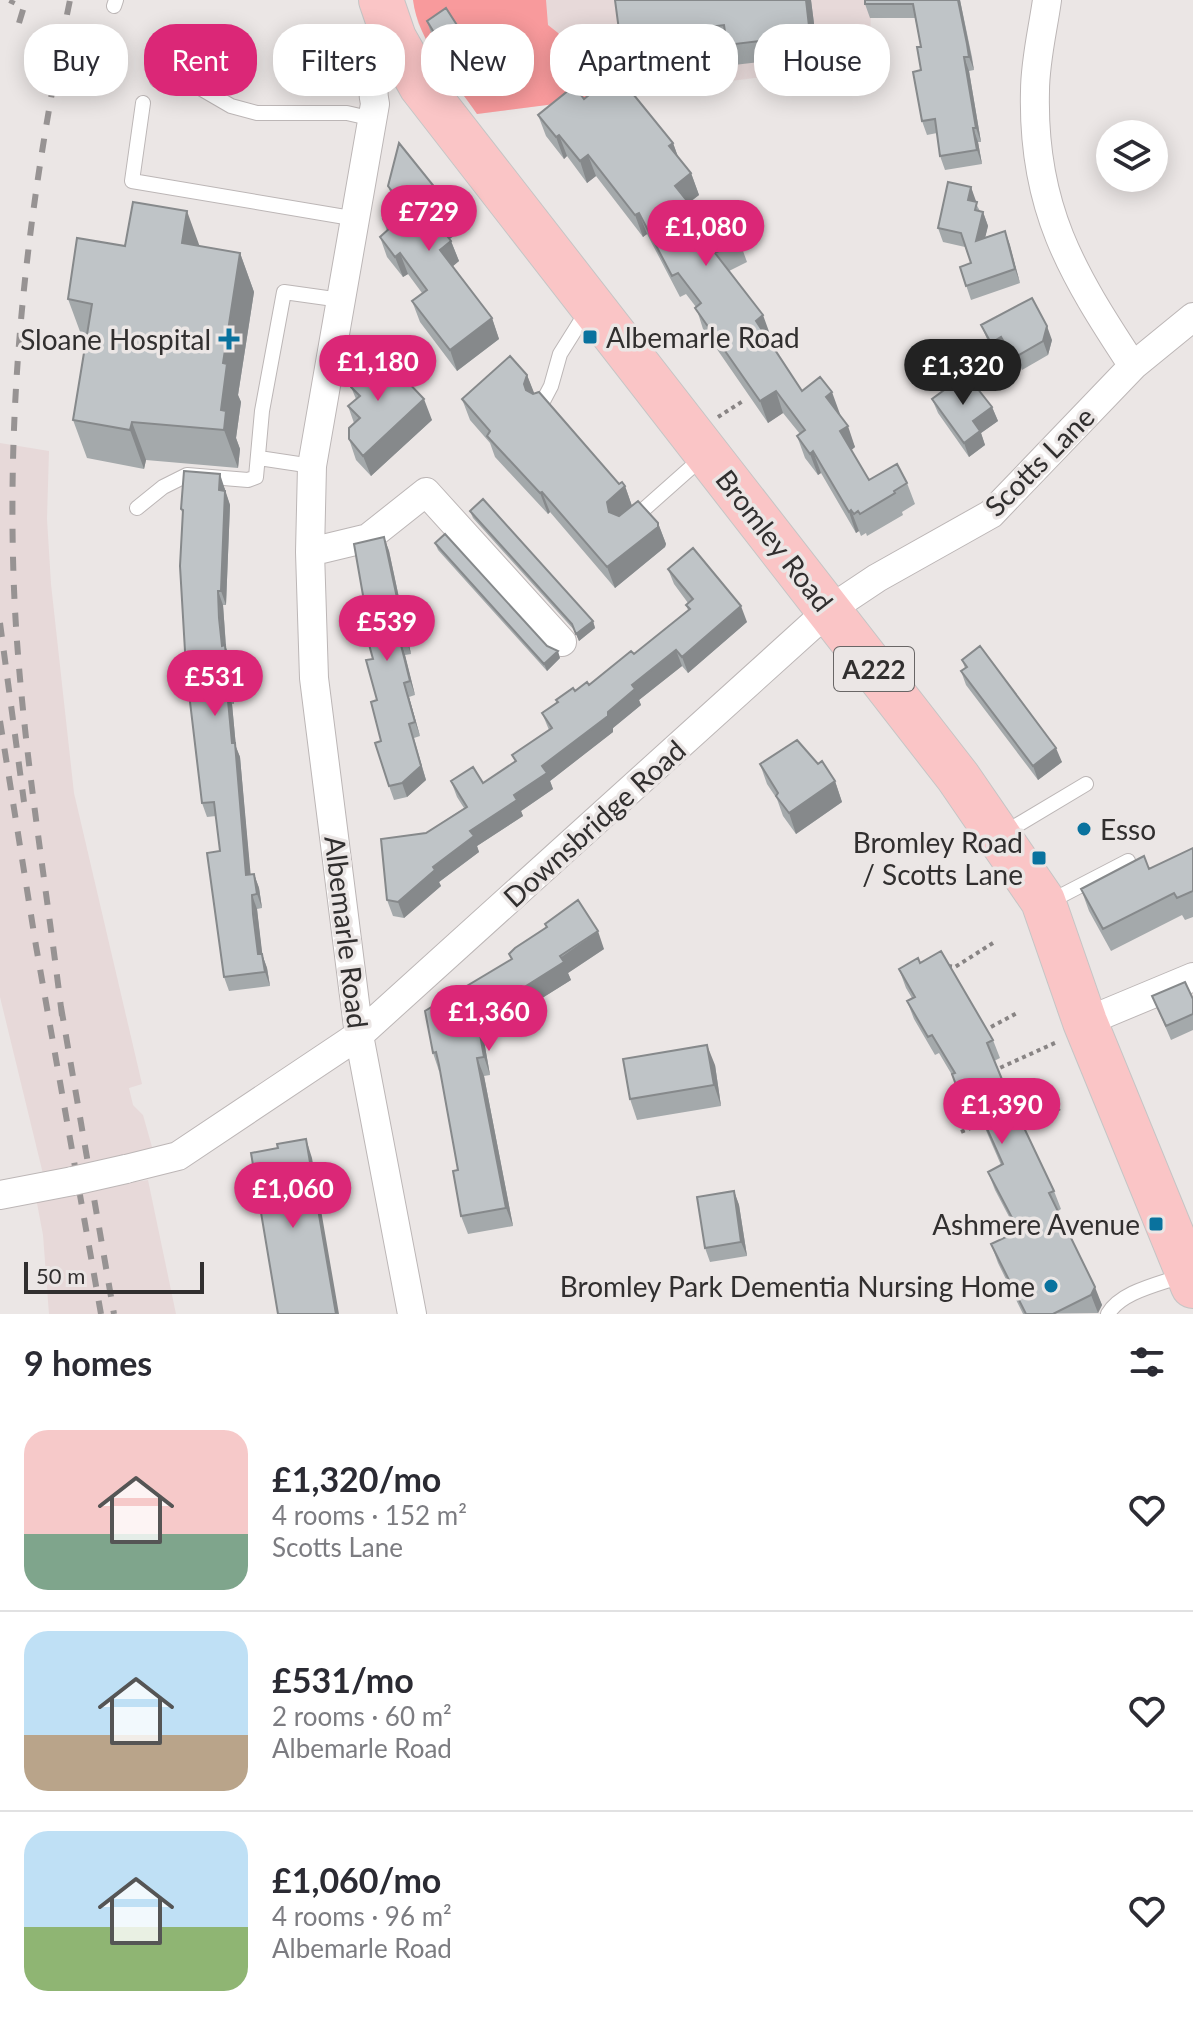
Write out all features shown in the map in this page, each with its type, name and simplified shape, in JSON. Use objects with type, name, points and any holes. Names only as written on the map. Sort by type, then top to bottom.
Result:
[{"type":"main road","name":"Bromley Road","points":[[385,14],[421,86],[958,777],[1045,904],[1085,1022],[1190,1280]]},
{"type":"street","points":[[1047,0],[1034,88],[1036,143],[1047,204],[1062,246],[1089,298],[1133,366]]},
{"type":"street","name":"Albemarle Road","points":[[385,14],[372,89],[374,111],[357,219],[312,466],[310,552],[314,678],[359,1035],[412,1314]]},
{"type":"street","name":"Scotts Lane","points":[[829,610],[877,578],[991,514],[1133,366],[1193,317]]},
{"type":"street","points":[[310,552],[368,538],[426,492],[562,642]]},
{"type":"street","name":"Downsbridge Road","points":[[0,1195],[178,1156],[359,1035],[829,610]]},
{"type":"street","points":[[1085,1022],[1193,977]]},
{"type":"lane","points":[[214,96],[231,106],[257,113],[374,111]]},
{"type":"lane","points":[[143,103],[132,181],[357,219]]},
{"type":"lane","points":[[137,508],[163,487],[187,475],[248,480],[256,477],[262,411],[284,292],[341,300]]},
{"type":"lane","points":[[541,405],[551,386],[560,354],[591,303]]},
{"type":"lane","points":[[624,527],[707,453]]},
{"type":"lane","points":[[259,458],[312,466]]},
{"type":"lane","points":[[1000,836],[1086,784]]},
{"type":"lane","points":[[1045,904],[1128,861]]},
{"type":"lane","points":[[1108,1314],[1111,1307],[1124,1298],[1190,1280]]},
{"type":"path","points":[[938,972],[949,966],[955,967],[993,943]]},
{"type":"path","points":[[991,1027],[1017,1013]]},
{"type":"path","points":[[993,1071],[1067,1037],[1085,1022]]},
{"type":"path","points":[[1010,1112],[1050,1097],[1059,1111]]},
{"type":"path","points":[[961,1132],[998,1117]]},
{"type":"shaded area","points":[[413,0],[871,0],[871,24],[754,24],[754,78],[738,80],[738,24],[550,24],[550,96],[616,96],[477,114],[465,96],[534,96],[534,24],[421,24],[421,29]]},
{"type":"shaded area","points":[[413,0],[546,0],[550,27],[550,96],[617,96],[477,114],[464,96],[534,96],[534,24],[421,24],[421,28]]},
{"type":"shaded area","points":[[0,443],[49,451],[47,519],[51,584],[74,793],[142,1084],[129,1088],[133,1105],[143,1115],[154,1154],[44,1178],[0,997]]},
{"type":"shaded area","points":[[148,1180],[176,1314],[49,1314],[43,1235],[36,1198]]},
{"type":"building","points":[[615,0],[806,0],[809,24],[754,24],[754,42],[738,44],[738,24],[618,24]]},
{"type":"building","points":[[865,0],[958,0],[969,57],[964,57],[977,150],[940,156],[935,119],[922,121],[913,72],[921,70],[917,47],[921,47],[913,4],[865,4]]},
{"type":"building","points":[[446,8],[456,24],[429,24],[427,21]]},
{"type":"building","points":[[562,96],[582,96],[584,99],[588,96],[635,96],[673,143],[669,146],[691,173],[675,186],[700,217],[711,212],[715,221],[726,215],[739,240],[715,253],[763,315],[756,321],[802,391],[820,377],[832,392],[826,397],[848,426],[840,431],[869,480],[897,464],[907,483],[895,493],[860,514],[858,511],[854,514],[851,510],[849,512],[813,451],[810,454],[797,436],[805,430],[776,391],[760,401],[695,308],[701,303],[678,273],[672,276],[639,213],[635,215],[588,155],[580,161],[538,115]]},
{"type":"building","points":[[399,143],[453,210],[437,223],[451,241],[440,250],[492,318],[450,350],[412,301],[427,290],[400,253],[395,257],[380,237],[390,228],[383,219],[393,211],[385,202],[395,195],[388,186]]},
{"type":"building","points":[[948,182],[971,187],[968,200],[977,202],[975,210],[983,212],[976,241],[1005,231],[1015,269],[966,286],[960,267],[971,263],[961,233],[938,228]]},
{"type":"building","points":[[133,202],[187,211],[182,243],[240,253],[223,363],[227,364],[221,410],[226,411],[224,430],[132,422],[130,430],[73,420],[92,304],[68,299],[77,238],[125,246]]},
{"type":"building","points":[[1032,298],[1047,326],[1043,341],[1017,356],[1015,352],[1011,354],[1001,337],[991,343],[981,325]]},
{"type":"building","points":[[510,356],[527,375],[526,390],[533,394],[539,392],[619,484],[622,482],[625,486],[607,502],[609,512],[619,516],[638,501],[658,523],[658,527],[607,567],[542,492],[487,436],[490,431],[462,399]]},
{"type":"building","points":[[353,357],[372,358],[387,375],[393,371],[401,380],[404,378],[424,399],[363,456],[349,439],[349,428],[360,418],[348,406],[360,396],[351,387]]},
{"type":"building","points":[[966,374],[992,407],[973,421],[980,431],[964,443],[932,399]]},
{"type":"building","points":[[184,471],[220,474],[219,490],[225,491],[219,618],[222,646],[225,645],[246,875],[254,874],[257,894],[252,895],[253,914],[258,954],[262,954],[265,972],[224,977],[207,853],[220,851],[214,802],[202,803],[186,668],[180,566]]},
{"type":"building","points":[[483,499],[593,621],[576,634],[572,624],[470,511]]},
{"type":"building","points":[[445,534],[547,646],[558,651],[544,664],[435,543]]},
{"type":"building","points":[[384,537],[406,640],[400,641],[410,681],[404,683],[415,722],[409,724],[421,766],[402,783],[389,786],[375,743],[381,741],[371,702],[377,700],[366,660],[373,659],[362,619],[367,618],[354,544]]},
{"type":"building","points":[[693,548],[741,606],[682,657],[676,650],[632,685],[635,689],[608,712],[608,716],[542,766],[547,773],[514,795],[517,800],[470,831],[474,836],[433,867],[435,870],[398,902],[387,900],[381,839],[426,833],[467,807],[451,781],[473,767],[483,783],[516,761],[512,755],[552,728],[542,713],[558,702],[556,700],[573,688],[575,691],[587,682],[589,685],[690,609],[686,605],[693,599],[668,569]]},
{"type":"building","points":[[980,646],[1056,748],[1033,766],[961,671],[967,667],[962,660]]},
{"type":"building","points":[[797,740],[818,764],[822,761],[835,781],[789,813],[776,796],[778,793],[760,764]]},
{"type":"building","points":[[1193,848],[1193,891],[1177,898],[1174,893],[1103,929],[1081,889],[1144,856],[1149,869]]},
{"type":"building","points":[[578,900],[598,931],[560,956],[564,962],[477,1017],[484,1057],[477,1058],[506,1208],[461,1216],[453,1171],[458,1170],[439,1065],[436,1052],[433,1053],[425,1011],[512,959],[509,954],[515,948],[547,927],[545,924]]},
{"type":"building","points":[[941,951],[993,1040],[987,1043],[1008,1094],[1054,1191],[1049,1193],[1095,1287],[1091,1295],[1053,1314],[1026,1314],[991,1244],[1019,1231],[988,1172],[1003,1164],[971,1093],[961,1098],[952,1074],[955,1073],[932,1035],[928,1037],[907,1001],[915,997],[899,969],[918,958],[920,963]]},
{"type":"building","points":[[1185,982],[1193,999],[1193,1014],[1166,1026],[1152,996]]},
{"type":"building","points":[[707,1045],[714,1085],[630,1099],[623,1059]]},
{"type":"building","points":[[306,1139],[336,1314],[278,1314],[251,1153]]},
{"type":"building","points":[[734,1191],[741,1242],[705,1248],[697,1197]]},
{"type":"railway","points":[[11,4],[13,0]]},
{"type":"railway","points":[[19,23],[26,0]]},
{"type":"railway","points":[[62,1016],[22,696],[12,514],[17,366],[32,220],[70,0]]},
{"type":"railway","points":[[0,623],[24,802]]},
{"type":"railway","points":[[0,721],[101,1314]]},
{"type":"railway","points":[[61,1007],[114,1314]]},
{"type":"place","name":"Albemarle Road","points":[[590,337]]},
{"type":"place","name":"Sloane Hospital","points":[[229,339]]},
{"type":"place","name":"Esso","points":[[1084,829]]},
{"type":"place","name":"Bromley Road / Scotts Lane","points":[[1039,858]]},
{"type":"place","name":"Ashmere Avenue","points":[[1156,1224]]},
{"type":"place","name":"Bromley Park Dementia Nursing Home","points":[[1051,1286]]}]
